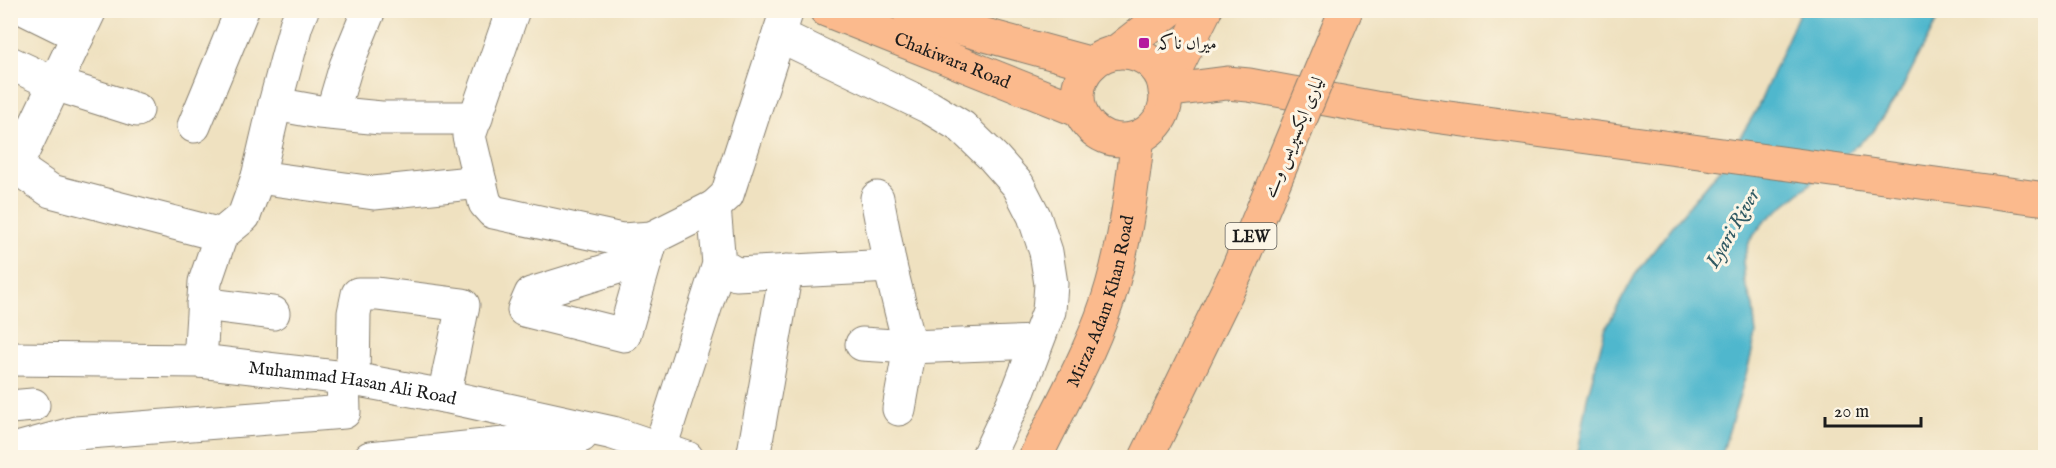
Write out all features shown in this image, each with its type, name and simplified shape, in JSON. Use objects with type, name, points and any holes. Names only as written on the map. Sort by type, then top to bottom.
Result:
[{"type":"main road","name":"Chakiwara Road","points":[[826,10],[1080,111]]},
{"type":"main road","name":"Chakiwara Road","points":[[908,10],[945,24],[1104,58]]},
{"type":"main road","points":[[1104,58],[1129,53],[1142,57],[1154,66],[1164,87],[1165,105],[1159,118],[1150,129],[1138,137],[1125,140],[1104,136],[1087,124],[1080,111],[1079,85],[1084,73],[1104,58],[1170,10]]},
{"type":"main road","points":[[1164,87],[1205,10]]},
{"type":"main road","name":"لیاری ایکسپریس وے","points":[[1146,458],[1236,271],[1346,10]]},
{"type":"main road","points":[[1164,87],[1227,84],[1249,86],[1375,108],[2046,199]]},
{"type":"main road","name":"Mirza Adam Khan Road","points":[[1035,458],[1088,350],[1112,288],[1128,220],[1138,137]]},
{"type":"street","points":[[27,10],[84,23],[14,165],[51,191],[221,235]]},
{"type":"street","points":[[194,126],[242,10]]},
{"type":"street","points":[[200,361],[205,282],[221,235],[244,216],[258,177],[275,104],[302,10]]},
{"type":"street","points":[[332,113],[346,66],[369,10]]},
{"type":"street","points":[[513,10],[470,136],[485,203],[493,212],[622,240],[648,249],[714,207],[727,195],[783,23],[962,127],[1018,185],[1034,216],[1046,252],[1052,284],[1049,311],[1019,390],[987,458]]},
{"type":"street","points":[[10,63],[55,84],[137,110]]},
{"type":"street","points":[[275,104],[381,118],[476,118]]},
{"type":"street","points":[[258,177],[374,193],[480,182]]},
{"type":"street","points":[[877,198],[890,266],[910,347],[899,409]]},
{"type":"street","points":[[674,453],[719,264],[714,207]]},
{"type":"street","points":[[719,264],[736,274],[890,266]]},
{"type":"street","points":[[753,458],[786,271]]},
{"type":"street","points":[[10,451],[76,433],[344,412],[358,294],[377,294],[463,305],[444,396]]},
{"type":"street","points":[[203,304],[273,313]]},
{"type":"street","points":[[862,344],[910,347],[1036,342]]},
{"type":"street","name":"Muhammad Hasan Ali Road","points":[[10,359],[200,361],[348,379],[444,396],[610,445],[674,453]]},
{"type":"street","points":[[370,458],[610,445]]},
{"type":"water","name":"Lyari River","points":[[1800,11],[1942,11],[1900,92],[1873,132],[1765,221],[1750,240],[1743,261],[1745,282],[1753,306],[1756,335],[1721,457],[1576,458],[1587,398],[1605,330],[1635,275],[1722,167],[1756,111]]},
{"type":"place","name":"میراں ناکہ","points":[[1144,43]]}]
